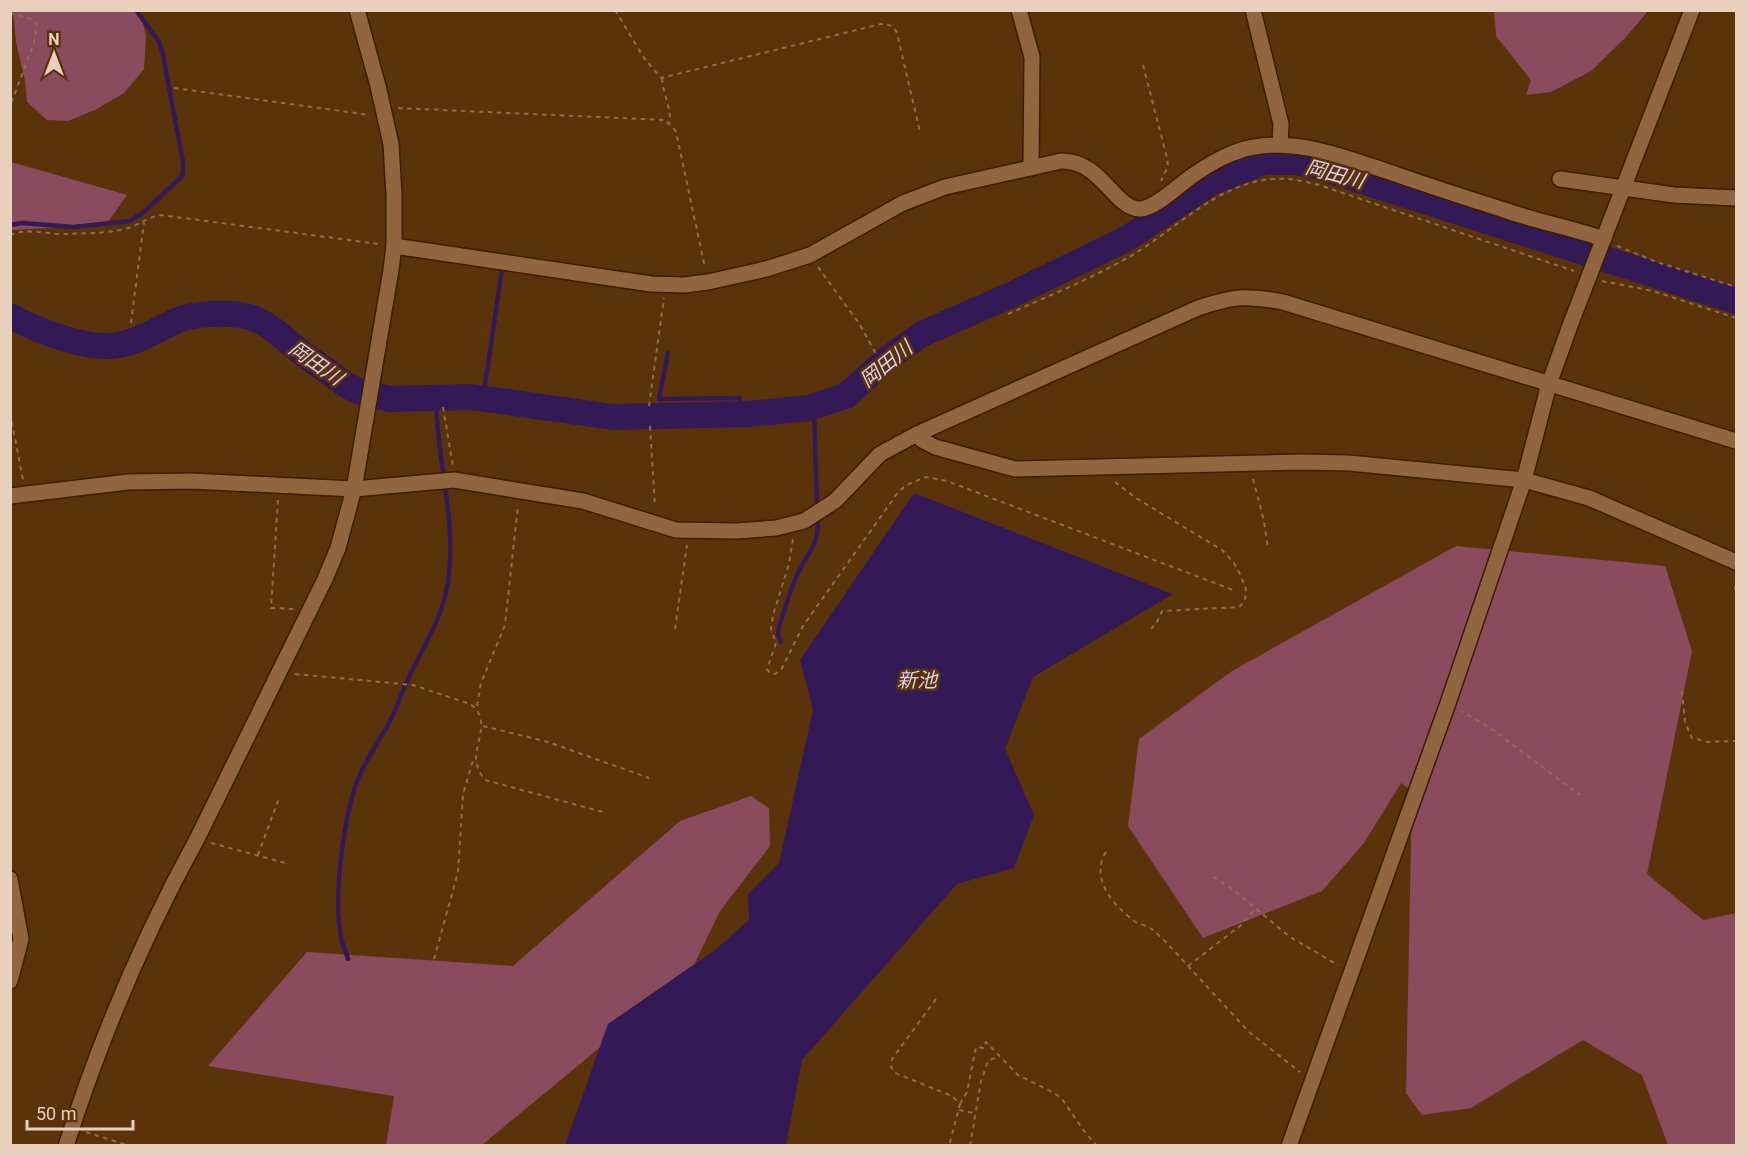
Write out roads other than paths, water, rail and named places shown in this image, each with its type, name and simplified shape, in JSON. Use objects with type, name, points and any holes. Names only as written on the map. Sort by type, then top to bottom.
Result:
[{"type":"street","points":[[66,1146],[110,1024],[176,877],[308,615],[338,548],[354,489],[394,246],[393,167],[384,113],[357,10]]},
{"type":"street","points":[[1019,10],[1032,57],[1031,168]]},
{"type":"street","points":[[1253,10],[1281,124],[1280,144]]},
{"type":"street","points":[[1289,1146],[1448,705],[1524,480],[1549,384],[1692,10]]},
{"type":"street","points":[[394,246],[651,284],[708,282],[766,269],[810,255],[903,202],[945,187],[1070,160],[1084,165],[1128,206],[1140,209],[1150,206],[1224,156],[1252,147],[1280,144],[1324,152],[1603,242]]},
{"type":"street","points":[[1560,179],[1674,195],[1737,198]]},
{"type":"street","points":[[17,496],[128,482],[192,481],[354,489],[454,480],[583,501],[676,530],[776,528],[804,521],[835,501],[880,454],[917,434],[1198,308],[1221,300],[1245,296],[1283,302],[1737,441]]},
{"type":"street","points":[[917,434],[922,440],[935,447],[1015,469],[1349,463],[1524,480],[1589,498],[1737,562]]},
{"type":"street","points":[[10,879],[21,939],[10,981]]},
{"type":"water","name":"新池","points":[[914,493],[1173,594],[1033,677],[1005,749],[1034,815],[1014,868],[957,884],[802,1060],[786,1145],[565,1145],[608,1024],[715,950],[749,920],[748,894],[779,863],[813,710],[800,660]]},
{"type":"waterway","points":[[10,225],[22,223],[73,227],[130,221],[144,212],[183,175],[183,162],[163,55],[159,42],[136,10]]},
{"type":"waterway","name":"岡田川","points":[[10,316],[63,338],[106,346],[134,341],[185,318],[204,315],[242,315],[271,328],[346,385],[360,392],[390,399],[471,397],[613,417],[749,414],[809,408],[846,396],[887,359],[922,334],[1011,295],[1128,238],[1212,182],[1264,162],[1296,162],[1319,167],[1736,301]]},
{"type":"waterway","points":[[483,399],[502,269]]},
{"type":"waterway","points":[[668,353],[659,399],[740,398],[740,414]]},
{"type":"waterway","points":[[348,959],[341,937],[338,900],[342,853],[350,807],[361,772],[392,717],[435,624],[446,592],[450,568],[449,519],[436,397]]},
{"type":"waterway","points":[[814,407],[817,508]]},
{"type":"waterway","points":[[781,642],[778,634],[779,627],[795,579],[813,547],[817,535],[818,516]]}]
